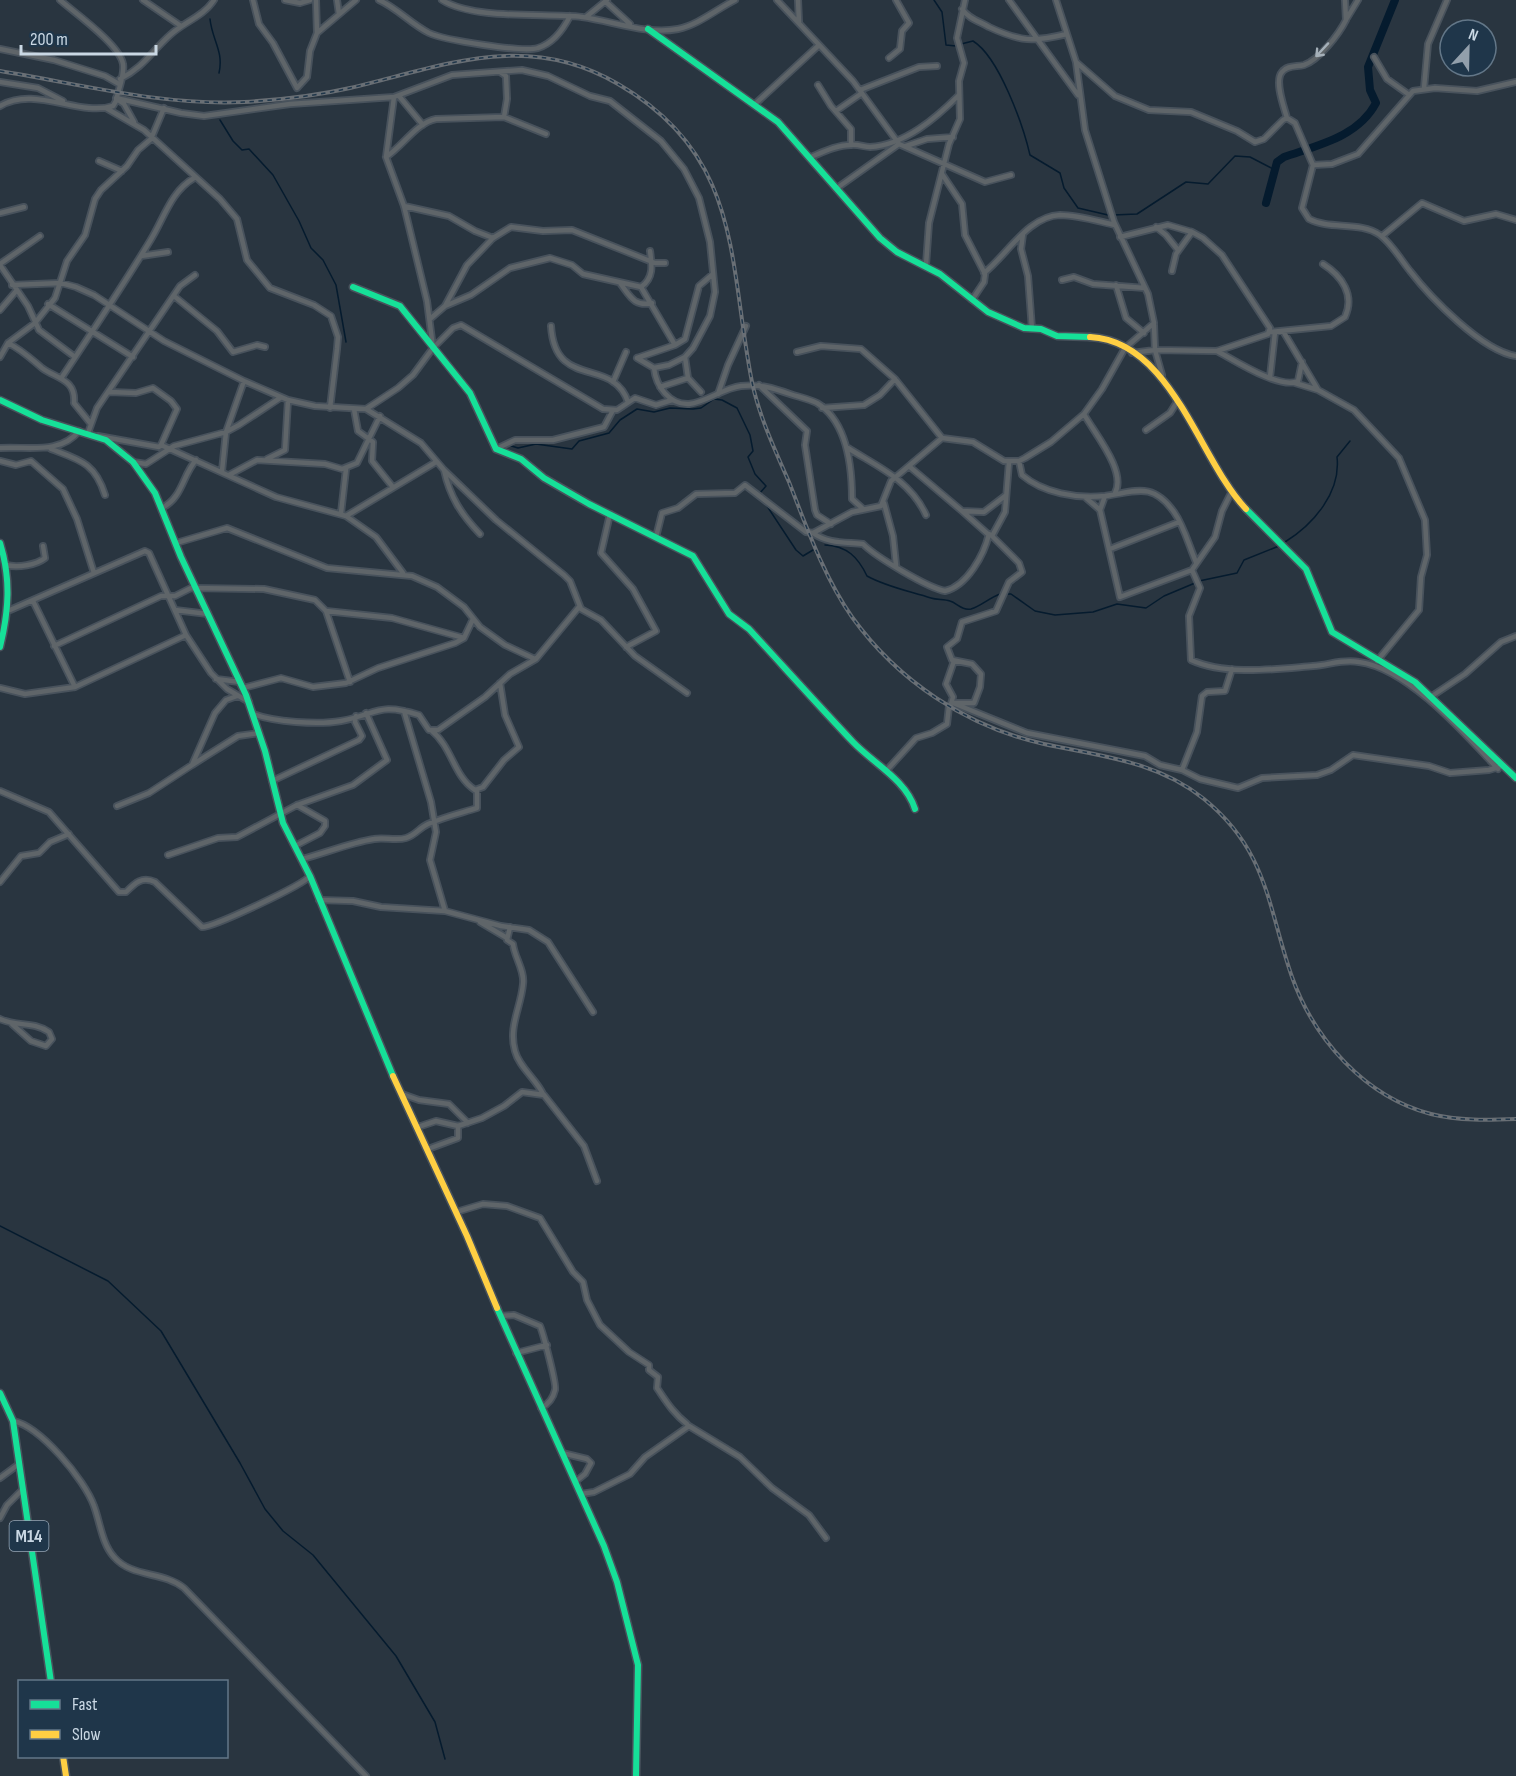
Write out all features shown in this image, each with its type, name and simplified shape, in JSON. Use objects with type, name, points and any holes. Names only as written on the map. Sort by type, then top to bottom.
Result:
[{"type":"street","points":[[60,0],[101,35],[122,60],[123,67],[116,98],[113,106],[106,108]]},
{"type":"street","points":[[143,0],[181,27]]},
{"type":"street","points":[[120,82],[143,66],[162,43],[181,27],[208,11],[214,0]]},
{"type":"street","points":[[253,0],[259,24],[273,43],[297,88],[307,77],[310,51],[317,33],[316,0]]},
{"type":"street","points":[[285,0],[300,3],[310,0]]},
{"type":"street","points":[[337,0],[339,14]]},
{"type":"street","points":[[317,33],[356,0]]},
{"type":"street","points":[[379,0],[432,34],[522,50],[539,48],[549,43],[563,29],[570,16]]},
{"type":"street","points":[[442,0],[468,10],[585,17],[648,29],[679,28],[735,0]]},
{"type":"street","points":[[777,0],[861,92],[897,142],[985,182],[1011,175]]},
{"type":"street","points":[[798,0],[799,22]]},
{"type":"street","points":[[889,58],[900,49],[902,31],[909,23],[897,0]]},
{"type":"street","points":[[926,266],[928,229],[942,174],[960,119],[958,95],[964,63],[957,38],[964,0]]},
{"type":"street","points":[[1009,0],[1079,96]]},
{"type":"street","points":[[1056,0],[1076,62],[1085,130],[1115,225],[1153,310],[1155,350],[1162,378],[1203,439],[1231,493],[1306,569],[1332,632],[1415,682],[1487,747],[1500,767]]},
{"type":"street","points":[[1345,0],[1346,20]]},
{"type":"street","points":[[1358,0],[1346,20],[1315,57],[1306,64],[1281,72],[1279,79],[1287,118],[1295,123],[1313,165],[1302,208],[1309,219],[1368,230],[1382,236],[1412,274],[1452,318],[1496,348],[1516,356]]},
{"type":"street","points":[[1424,88],[1428,44],[1447,0]]},
{"type":"street","points":[[585,17],[606,1],[633,26]]},
{"type":"street","points":[[962,9],[973,19],[1010,37],[1040,40],[1067,34]]},
{"type":"street","points":[[648,29],[778,122],[880,238],[903,255],[940,274],[988,312],[1057,336],[1097,337],[1125,348],[1162,378]]},
{"type":"street","points":[[754,105],[818,46]]},
{"type":"street","points":[[0,49],[54,60],[120,82]]},
{"type":"street","points":[[1374,57],[1387,80],[1408,93]]},
{"type":"street","points":[[1076,62],[1115,96],[1149,110],[1191,112],[1236,130],[1255,142],[1264,139],[1287,118]]},
{"type":"street","points":[[836,111],[861,92],[919,67],[937,66]]},
{"type":"street","points":[[116,98],[204,116],[290,104],[397,97],[452,75],[522,70],[536,73],[610,102],[661,141],[684,169],[699,198],[710,242],[715,292],[713,307],[693,348],[685,357],[669,365],[654,368]]},
{"type":"street","points":[[500,72],[506,76],[507,83],[504,117]]},
{"type":"street","points":[[0,82],[38,88],[65,102]]},
{"type":"street","points":[[1313,165],[1332,164],[1358,154],[1408,93],[1424,88],[1476,91],[1516,82]]},
{"type":"street","points":[[818,85],[851,129],[851,145]]},
{"type":"street","points":[[837,188],[897,142],[933,120],[958,95]]},
{"type":"street","points":[[397,97],[423,125]]},
{"type":"street","points":[[397,97],[386,157],[404,206],[430,319],[433,348]]},
{"type":"street","points":[[116,98],[124,104],[135,123],[220,199],[237,219],[244,253],[260,278],[277,292],[307,302],[331,316],[338,337],[330,408]]},
{"type":"street","points":[[0,106],[39,99],[65,102],[106,108],[135,123]]},
{"type":"street","points":[[0,357],[4,345],[35,323],[48,304],[61,283],[67,261],[85,235],[95,199],[101,190],[122,171],[138,150],[151,139],[164,108]]},
{"type":"street","points":[[386,157],[430,121],[461,117],[504,117],[546,134]]},
{"type":"street","points":[[906,146],[927,139],[953,137]]},
{"type":"street","points":[[811,157],[851,145],[869,147],[897,142]]},
{"type":"street","points":[[99,161],[122,171]]},
{"type":"street","points":[[942,174],[962,204],[964,235],[984,273],[984,282],[972,300]]},
{"type":"street","points":[[62,377],[141,256],[170,202],[182,187],[194,178]]},
{"type":"street","points":[[1382,236],[1422,203],[1464,222],[1496,214],[1516,220]]},
{"type":"street","points":[[404,206],[449,216],[493,238]]},
{"type":"street","points":[[0,213],[24,207]]},
{"type":"street","points":[[984,273],[1031,226],[1058,215],[1115,225]]},
{"type":"street","points":[[1120,237],[1168,225],[1192,232],[1211,243],[1222,255],[1273,332],[1275,351],[1270,377]]},
{"type":"street","points":[[445,306],[467,265],[493,238],[511,227],[543,231],[563,229],[591,236],[651,261],[665,263]]},
{"type":"street","points":[[1156,227],[1178,250]]},
{"type":"street","points":[[1172,271],[1173,258],[1192,232]]},
{"type":"street","points":[[1023,234],[1021,249],[1028,276],[1032,329]]},
{"type":"street","points":[[40,236],[0,265],[35,323],[47,337],[75,357]]},
{"type":"street","points":[[141,256],[168,252]]},
{"type":"street","points":[[641,287],[649,280],[650,252]]},
{"type":"street","points":[[430,319],[445,306],[471,295],[510,268],[550,258],[572,265],[583,274],[641,287],[675,345]]},
{"type":"street","points":[[1132,353],[1155,350],[1217,351],[1273,332],[1330,326],[1345,317],[1349,303],[1347,291],[1332,270],[1323,264]]},
{"type":"street","points":[[713,274],[699,286],[688,334],[682,341],[638,358],[654,368],[660,387],[672,400],[688,404],[736,387],[759,385],[810,400],[822,408],[848,448],[853,471],[852,499],[862,508]]},
{"type":"street","points":[[88,433],[95,412],[180,286],[195,275]]},
{"type":"street","points":[[1062,280],[1074,277],[1093,284],[1145,288]]},
{"type":"street","points":[[12,285],[61,283],[94,295],[149,332],[280,398],[330,408],[366,409],[380,416],[420,443],[436,462],[496,520],[570,581],[579,607],[601,620],[626,647],[687,693]]},
{"type":"street","points":[[620,283],[637,304],[652,303]]},
{"type":"street","points":[[1116,285],[1126,318],[1144,333]]},
{"type":"street","points":[[353,287],[400,306],[470,393],[496,449],[521,459],[544,478],[693,556],[729,614],[750,629],[855,744],[909,795],[915,809]]},
{"type":"street","points":[[0,310],[17,290]]},
{"type":"street","points":[[174,296],[217,331],[233,352],[257,345],[265,347]]},
{"type":"street","points":[[48,304],[133,357]]},
{"type":"street","points":[[797,352],[821,346],[861,349],[895,379],[942,438],[973,442],[1009,462],[1018,461],[1051,442],[1084,414],[1125,348],[1154,323]]},
{"type":"street","points":[[366,409],[413,375],[433,348],[453,328],[465,326],[538,372],[612,412]]},
{"type":"street","points":[[551,326],[554,348],[564,362],[613,382],[624,393],[628,402]]},
{"type":"street","points":[[718,394],[746,326]]},
{"type":"street","points":[[1283,331],[1318,390]]},
{"type":"street","points":[[682,341],[693,348]]},
{"type":"street","points":[[4,345],[30,355],[47,371],[62,377],[74,395],[74,403],[91,424]]},
{"type":"street","points":[[1217,351],[1270,377],[1318,390],[1354,410],[1390,446],[1410,479],[1425,520],[1427,555],[1421,577],[1419,610],[1377,661]]},
{"type":"street","points":[[613,382],[626,352]]},
{"type":"street","points":[[685,357],[688,378],[701,392]]},
{"type":"street","points":[[1295,383],[1302,373],[1302,362]]},
{"type":"street","points":[[660,387],[688,378]]},
{"type":"street","points":[[822,408],[864,405],[880,395],[895,379]]},
{"type":"street","points":[[222,471],[226,432],[244,381]]},
{"type":"street","points":[[759,385],[807,431],[805,445],[815,510],[817,515],[831,524]]},
{"type":"street","points":[[0,400],[26,414],[79,431],[159,447],[176,415],[177,409],[174,404],[153,388],[136,393],[109,392]]},
{"type":"street","points":[[133,462],[146,464],[181,442],[226,432],[280,398]]},
{"type":"street","points":[[496,449],[515,440],[546,441],[604,428],[612,412],[634,398],[661,405],[672,400]]},
{"type":"street","points":[[264,460],[285,451],[288,400]]},
{"type":"street","points":[[1146,430],[1170,414],[1177,402]]},
{"type":"street","points":[[354,409],[356,427],[374,446],[372,461],[393,486]]},
{"type":"street","points":[[1084,414],[1115,469],[1119,484],[1115,493]]},
{"type":"street","points":[[229,475],[253,461],[264,460],[325,464],[346,469],[357,463],[380,416]]},
{"type":"street","points":[[49,448],[68,442],[79,431]]},
{"type":"street","points":[[98,436],[133,462],[150,482],[162,508],[249,702],[280,814],[310,876],[362,998],[377,1043],[428,1149],[516,1353],[581,1494],[617,1582],[638,1665],[639,1726],[636,1776]]},
{"type":"street","points":[[896,565],[893,536],[884,503],[888,486],[896,476],[910,467],[942,438]]},
{"type":"street","points":[[161,445],[276,497],[343,514],[376,537],[403,573]]},
{"type":"street","points":[[0,448],[49,448],[71,454],[85,463],[100,478],[105,495]]},
{"type":"street","points":[[848,448],[896,476],[920,503],[926,515]]},
{"type":"street","points":[[162,508],[174,500],[180,492],[196,460]]},
{"type":"street","points":[[0,461],[16,465],[31,461],[63,489],[76,517],[94,573]]},
{"type":"street","points":[[1018,461],[1022,475],[1040,487],[1085,496],[1105,496],[1140,489],[1150,491],[1164,501],[1179,522],[1196,562]]},
{"type":"street","points":[[343,514],[436,462]]},
{"type":"street","points":[[656,537],[662,513],[678,508],[696,494],[735,493],[746,485],[806,532],[841,543],[863,544],[878,557],[896,565],[929,586],[938,590],[951,590],[978,560],[990,535],[1004,514],[1009,462]]},
{"type":"street","points":[[910,467],[990,535],[1019,563],[1022,572],[1009,582],[996,611],[962,622],[957,639],[947,647],[954,661],[972,664],[981,674],[980,687],[974,703],[953,703]]},
{"type":"street","points":[[343,514],[346,469]]},
{"type":"street","points":[[444,470],[452,499],[480,534]]},
{"type":"street","points":[[1085,496],[1100,510],[1118,595],[1123,598],[1192,570],[1215,537],[1222,511],[1231,493]]},
{"type":"street","points":[[962,511],[984,512],[1005,496]]},
{"type":"street","points":[[1100,510],[1105,496]]},
{"type":"street","points":[[813,533],[862,508],[878,508],[884,503]]},
{"type":"street","points":[[610,514],[601,553],[633,589],[656,631],[626,647]]},
{"type":"street","points":[[1110,549],[1179,522]]},
{"type":"street","points":[[176,543],[223,527],[246,533],[327,568],[403,573],[436,587],[464,607],[480,627],[506,645],[535,659]]},
{"type":"street","points":[[0,543],[6,566],[8,610],[0,647]]},
{"type":"street","points":[[6,566],[42,561],[45,558],[44,546]]},
{"type":"street","points":[[0,610],[8,610],[33,601],[147,552],[186,635],[204,666],[237,696],[249,702]]},
{"type":"street","points":[[1192,570],[1200,588],[1189,616],[1190,657],[1194,661],[1232,669],[1314,666],[1343,661],[1367,663],[1415,689],[1438,707],[1500,767],[1516,778]]},
{"type":"street","points":[[54,646],[168,595],[175,596],[190,588],[264,589],[315,600],[326,610],[350,682]]},
{"type":"street","points":[[33,601],[75,687]]},
{"type":"street","points":[[432,731],[441,729],[457,714],[476,704],[500,683],[535,659],[579,607]]},
{"type":"street","points":[[175,610],[208,614]]},
{"type":"street","points":[[326,610],[392,618],[464,638]]},
{"type":"street","points":[[243,688],[276,678],[313,687],[350,682],[371,671],[435,651],[464,638],[473,619]]},
{"type":"street","points":[[0,688],[25,694],[75,687],[186,635]]},
{"type":"street","points":[[1432,696],[1465,674],[1501,642],[1516,636]]},
{"type":"street","points":[[886,771],[911,741],[932,733],[946,724],[954,697],[946,684],[954,661]]},
{"type":"street","points":[[1182,770],[1197,732],[1202,696],[1207,692],[1225,691],[1232,669]]},
{"type":"street","points":[[216,679],[240,682]]},
{"type":"street","points":[[477,790],[483,788],[504,760],[519,747],[505,715],[500,683]]},
{"type":"street","points":[[192,765],[215,713],[226,700],[237,696]]},
{"type":"street","points":[[953,703],[980,716],[996,719],[1028,733],[1138,754],[1160,765],[1182,770],[1200,779],[1238,788],[1269,777],[1317,775],[1331,770],[1353,755],[1429,766],[1450,773],[1500,767]]},
{"type":"street","points":[[253,714],[267,719],[314,723],[356,716],[382,708],[419,715],[444,741],[462,777],[477,790],[478,807],[433,822],[405,839],[369,840],[302,859]]},
{"type":"street","points":[[404,711],[427,782],[435,832],[430,860],[445,911]]},
{"type":"street","points":[[168,855],[218,837],[237,837],[297,805],[353,785],[386,763],[383,748],[378,743],[366,713]]},
{"type":"street","points":[[272,781],[358,740],[362,736],[355,722],[356,716]]},
{"type":"street","points":[[117,806],[138,798],[238,736],[259,734]]},
{"type":"street","points":[[0,791],[43,808],[69,834],[118,892],[126,892],[140,880],[148,879],[155,882],[202,927],[224,920],[289,890],[310,876]]},
{"type":"street","points":[[295,846],[320,833],[325,826],[325,822],[318,816],[297,805]]},
{"type":"street","points":[[0,882],[21,856],[39,853],[50,842],[69,834]]},
{"type":"street","points":[[320,900],[353,901],[381,907],[445,911],[529,930],[548,942],[593,1012]]},
{"type":"street","points":[[476,919],[513,944],[513,954],[524,982],[523,996],[512,1027],[515,1052],[543,1094],[584,1146],[597,1181]]},
{"type":"street","points":[[507,938],[510,927]]},
{"type":"street","points":[[0,1019],[12,1024],[36,1044],[46,1046],[52,1040],[49,1032],[37,1025],[12,1024]]},
{"type":"street","points":[[418,1127],[436,1121],[458,1126],[489,1116],[522,1092],[543,1094]]},
{"type":"street","points":[[402,1094],[419,1100],[449,1104],[468,1123]]},
{"type":"street","points":[[428,1149],[458,1138],[458,1126]]},
{"type":"street","points":[[456,1212],[483,1204],[507,1206],[540,1218],[573,1272],[583,1282],[587,1300],[600,1324],[629,1352],[649,1365],[649,1371],[658,1377],[657,1388],[664,1396],[666,1404],[687,1424]]},
{"type":"street","points":[[501,1316],[510,1314],[539,1324],[548,1345],[549,1364],[556,1388],[550,1402],[541,1408]]},
{"type":"street","points":[[516,1353],[548,1345]]},
{"type":"street","name":"M14","points":[[0,1393],[13,1421],[51,1680]]},
{"type":"street","points":[[13,1421],[24,1424],[38,1435],[82,1484],[93,1503],[107,1546],[116,1560],[123,1567],[172,1580],[184,1588],[366,1776]]},
{"type":"street","points":[[581,1494],[594,1492],[630,1474],[645,1457],[689,1426],[749,1464],[772,1488],[809,1515],[826,1538]]},
{"type":"street","points":[[562,1453],[587,1459],[591,1463],[585,1474],[575,1482]]},
{"type":"street","points":[[0,1478],[19,1464]]},
{"type":"street","points":[[0,1518],[7,1505],[22,1490]]},
{"type":"street","points":[[63,1758],[66,1776]]},
{"type":"waterway","points":[[934,0],[942,12],[946,45],[956,46]]},
{"type":"waterway","points":[[1266,203],[1277,162],[1284,157],[1323,144],[1348,132],[1368,115],[1376,103],[1370,90],[1368,67],[1395,0]]},
{"type":"waterway","points":[[210,19],[219,52],[219,73]]},
{"type":"waterway","points":[[961,44],[973,41],[992,61],[1016,110],[1030,155],[1060,173],[1064,188],[1078,208],[1108,215]]},
{"type":"waterway","points":[[220,120],[233,141],[242,150],[249,149],[273,175],[299,221],[311,248],[323,260],[336,285],[346,342]]},
{"type":"waterway","points":[[1113,215],[1137,214],[1186,182],[1208,184],[1235,156],[1250,157],[1275,170]]},
{"type":"waterway","points":[[508,445],[518,448],[536,444],[572,449],[579,441],[609,433],[620,420],[637,409],[654,412],[670,408],[693,409],[701,408],[714,399],[722,400],[737,408],[750,435],[753,451],[748,457],[755,474],[766,486],[759,494]]},
{"type":"waterway","points":[[1285,542],[1306,526],[1323,506],[1335,483],[1337,457],[1350,441]]},
{"type":"waterway","points":[[765,503],[796,550],[803,556],[813,550]]},
{"type":"waterway","points":[[825,545],[846,550],[856,558],[867,576],[875,580],[931,598],[950,601],[965,609],[975,608],[1000,594]]},
{"type":"waterway","points":[[1199,581],[1237,573],[1244,560],[1279,546]]},
{"type":"waterway","points":[[1007,594],[1011,594],[1035,611],[1055,615],[1093,612],[1117,604],[1146,608],[1164,596],[1195,583]]},
{"type":"waterway","points":[[0,1226],[108,1281],[161,1331],[265,1509],[283,1531],[313,1555],[396,1656],[435,1722],[445,1759]]},
{"type":"railway","points":[[0,71],[152,97],[213,102],[244,102],[310,95],[485,57],[518,56],[551,59],[584,68],[618,84],[659,113],[688,144],[709,178],[723,215],[732,254],[752,382],[763,420],[809,534],[833,586],[852,617],[870,640],[913,681],[936,698],[988,726],[1044,744],[1147,768],[1186,786],[1204,799],[1225,819],[1253,859],[1263,880],[1292,977],[1302,1000],[1328,1043],[1345,1062],[1364,1080],[1407,1106],[1431,1114],[1463,1119],[1516,1119]]},
{"type":"traffic: fast","points":[[648,29],[778,122],[880,238],[897,252],[940,274],[988,312],[1024,328],[1041,329],[1057,336],[1090,337]]},
{"type":"traffic: fast","points":[[353,287],[400,306],[470,393],[496,449],[521,459],[544,478],[589,504],[693,556],[729,614],[749,629],[853,742],[897,781],[911,799],[915,809]]},
{"type":"traffic: fast","points":[[0,400],[42,420],[106,440],[133,462],[155,493],[181,557],[246,695],[265,751],[283,823],[310,876],[393,1076]]},
{"type":"traffic: fast","points":[[1246,509],[1306,569],[1332,632],[1415,682],[1516,778]]},
{"type":"traffic: fast","points":[[0,543],[4,556],[8,595],[0,647]]},
{"type":"traffic: fast","points":[[497,1308],[604,1546],[617,1582],[638,1665],[636,1776]]},
{"type":"traffic: fast","points":[[0,1393],[13,1421],[51,1680]]},
{"type":"traffic: slow","points":[[1090,337],[1118,344],[1142,359],[1163,380],[1181,406],[1229,488],[1246,509]]},
{"type":"traffic: slow","points":[[393,1076],[467,1236],[497,1308]]},
{"type":"traffic: slow","points":[[63,1758],[66,1776]]}]
